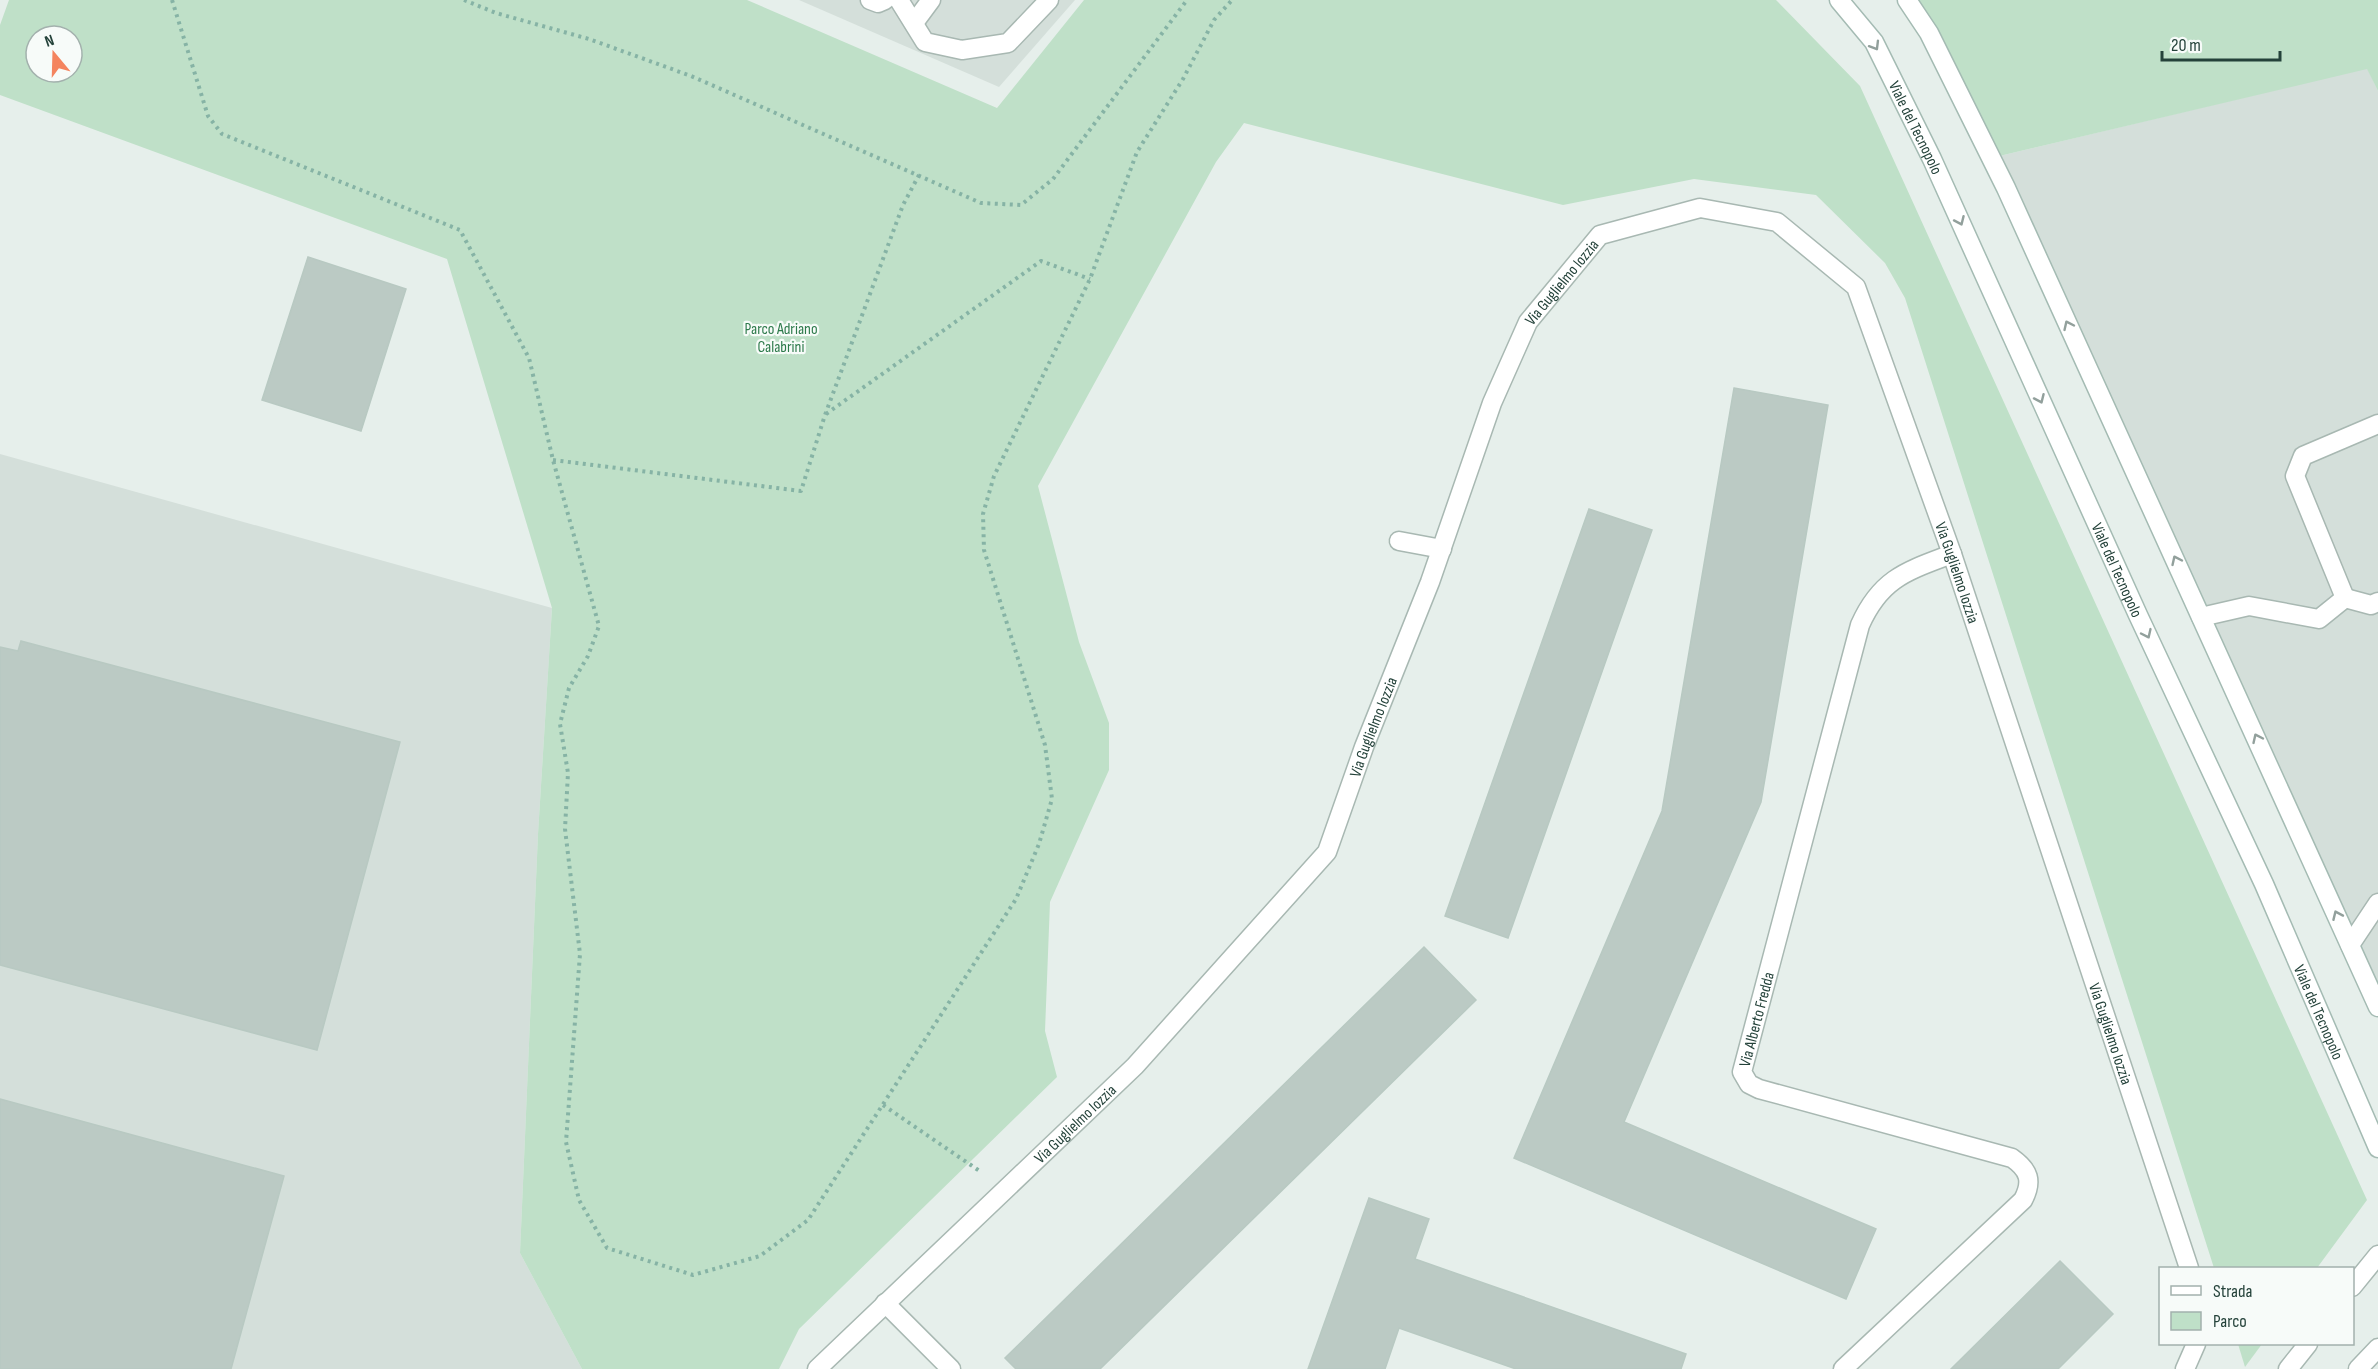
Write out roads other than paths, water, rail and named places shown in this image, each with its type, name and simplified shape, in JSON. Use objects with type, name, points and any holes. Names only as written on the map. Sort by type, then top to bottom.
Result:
[{"type":"street","points":[[870,0],[878,3],[885,0]]},
{"type":"street","points":[[899,0],[925,42],[962,50],[1008,44],[1049,0]]},
{"type":"street","points":[[914,24],[931,0]]},
{"type":"street","name":"Viale del Tecnopolo","points":[[1839,0],[1874,42],[1932,159],[2138,615],[2264,884],[2378,1148]]},
{"type":"street","points":[[1907,0],[1929,33]]},
{"type":"street","points":[[1916,0],[1929,33],[2006,188],[2378,1007]]},
{"type":"street","name":"Via Guglielmo Iozzia","points":[[817,1369],[1135,1066],[1327,852],[1364,747],[1442,549],[1492,403],[1528,322],[1600,235],[1700,208],[1778,222],[1856,287],[1952,554],[2188,1267]]},
{"type":"street","points":[[2345,598],[2295,476],[2303,456],[2378,424]]},
{"type":"street","points":[[1399,541],[1442,549]]},
{"type":"street","name":"Via Alberto Fredda","points":[[1843,1369],[2023,1200],[2028,1189],[2029,1177],[2023,1166],[2012,1158],[1759,1089],[1749,1084],[1742,1072],[1860,625],[1867,608],[1888,583],[1901,574],[1952,554]]},
{"type":"street","points":[[2202,617],[2249,606],[2319,618],[2345,598]]},
{"type":"street","points":[[2345,598],[2371,605],[2378,602]]},
{"type":"street","points":[[2350,945],[2378,903]]},
{"type":"street","points":[[2354,1285],[2378,1255]]},
{"type":"street","points":[[885,1303],[951,1369]]},
{"type":"street","points":[[2185,1369],[2196,1345]]},
{"type":"street","points":[[2288,1369],[2307,1345]]},
{"type":"street","points":[[2358,1369],[2378,1348]]},
{"type":"park label","name":"Parco Adriano Calabrini","points":[[781,337]]}]
